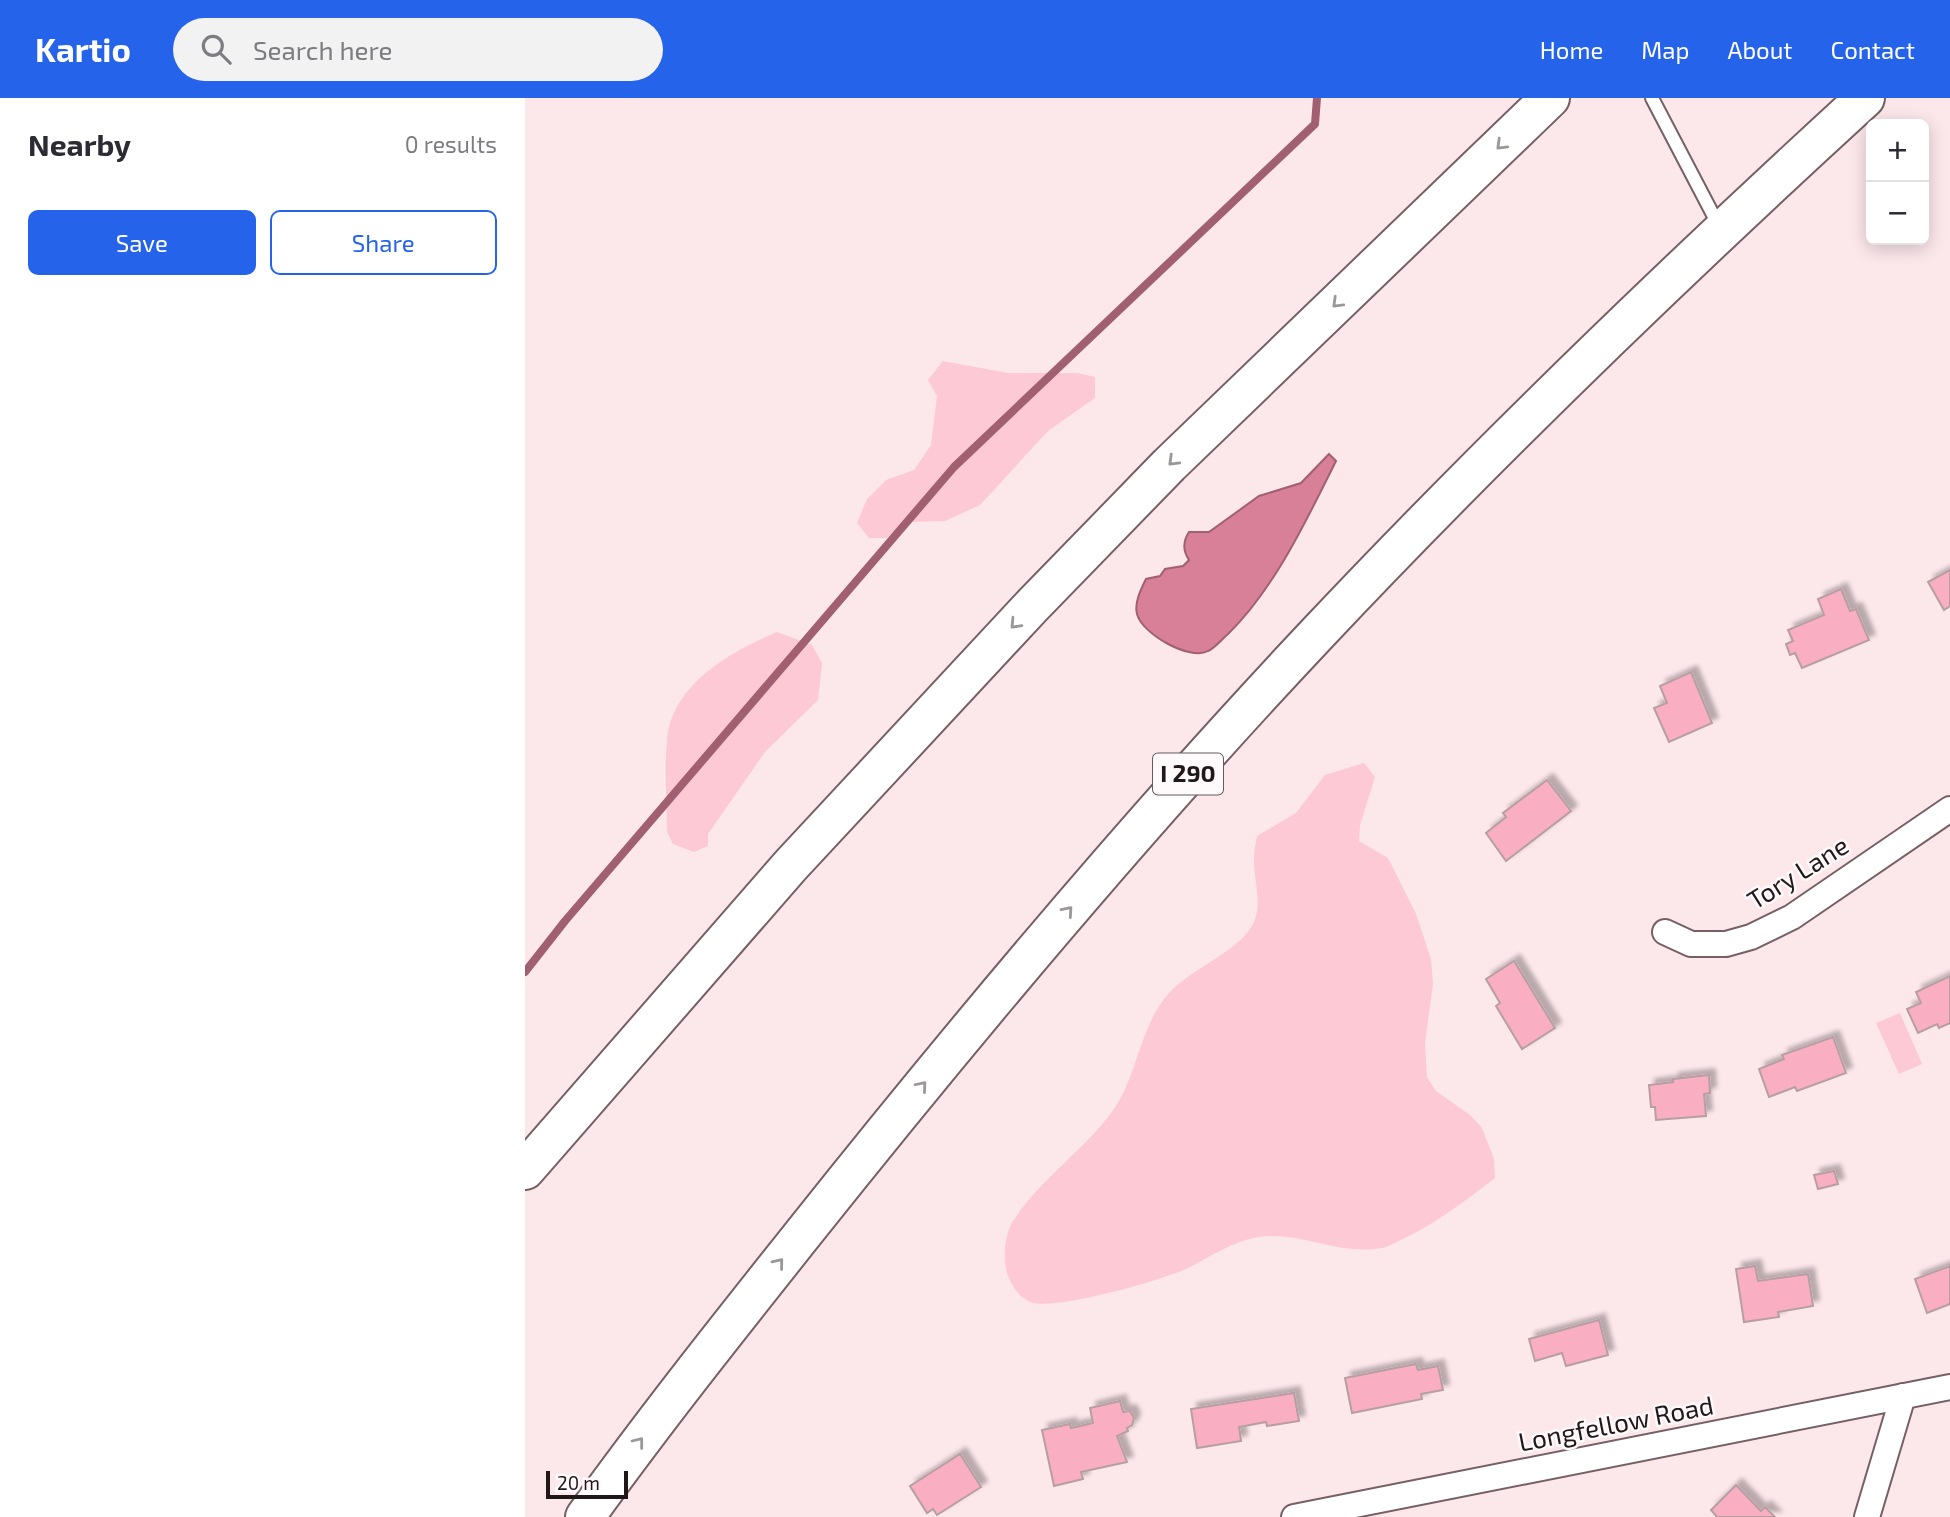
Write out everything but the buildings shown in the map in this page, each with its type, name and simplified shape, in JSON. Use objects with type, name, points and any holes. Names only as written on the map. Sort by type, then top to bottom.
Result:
[{"type":"highway","points":[[525,1170],[791,865],[1169,464],[1550,98]]},
{"type":"highway","name":"I 290","points":[[585,1517],[856,1166],[1036,949],[1163,803],[1314,637],[1572,374],[1766,188],[1865,98]]},
{"type":"highway","points":[[1766,188],[1894,98]]},
{"type":"street","name":"Tory Lane","points":[[1665,932],[1691,944],[1726,944],[1751,937],[1792,917],[1950,809]]},
{"type":"street","name":"Longfellow Road","points":[[1294,1517],[1406,1506],[1950,1387]]},
{"type":"street","points":[[1867,1517],[1903,1396]]},
{"type":"lane","points":[[1652,98],[1721,231]]},
{"type":"shaded area","points":[[943,361],[1008,373],[1078,373],[1095,377],[1095,398],[1048,431],[980,505],[945,521],[910,522],[886,538],[869,538],[857,523],[867,499],[886,480],[914,470],[931,445],[937,396],[928,380]]},
{"type":"shaded area","points":[[1329,454],[1336,461],[1289,552],[1261,596],[1228,634],[1211,650],[1200,653],[1179,649],[1148,630],[1137,614],[1136,605],[1140,592],[1146,579],[1160,576],[1165,569],[1183,566],[1189,560],[1185,546],[1189,532],[1209,532],[1259,496],[1301,483]]},
{"type":"shaded area","points":[[777,632],[812,645],[822,663],[818,700],[765,752],[708,834],[708,846],[694,852],[673,844],[667,832],[666,774],[667,740],[671,720],[692,686],[707,672],[741,649]]},
{"type":"shaded area","points":[[1364,763],[1375,777],[1360,825],[1359,841],[1388,858],[1416,914],[1431,959],[1433,984],[1425,1043],[1427,1077],[1436,1091],[1470,1115],[1482,1128],[1494,1159],[1495,1178],[1429,1225],[1384,1247],[1350,1249],[1289,1237],[1258,1237],[1231,1245],[1177,1273],[1136,1286],[1065,1302],[1047,1304],[1026,1300],[1013,1287],[1005,1265],[1006,1241],[1013,1221],[1036,1192],[1090,1138],[1114,1109],[1129,1081],[1152,1020],[1169,993],[1236,944],[1252,926],[1257,909],[1254,857],[1257,836],[1296,813],[1325,775]]},
{"type":"shaded area","points":[[1900,1013],[1922,1064],[1899,1074],[1876,1023]]},
{"type":"waterway","points":[[525,972],[565,921],[954,467],[1315,124],[1317,98]]}]
